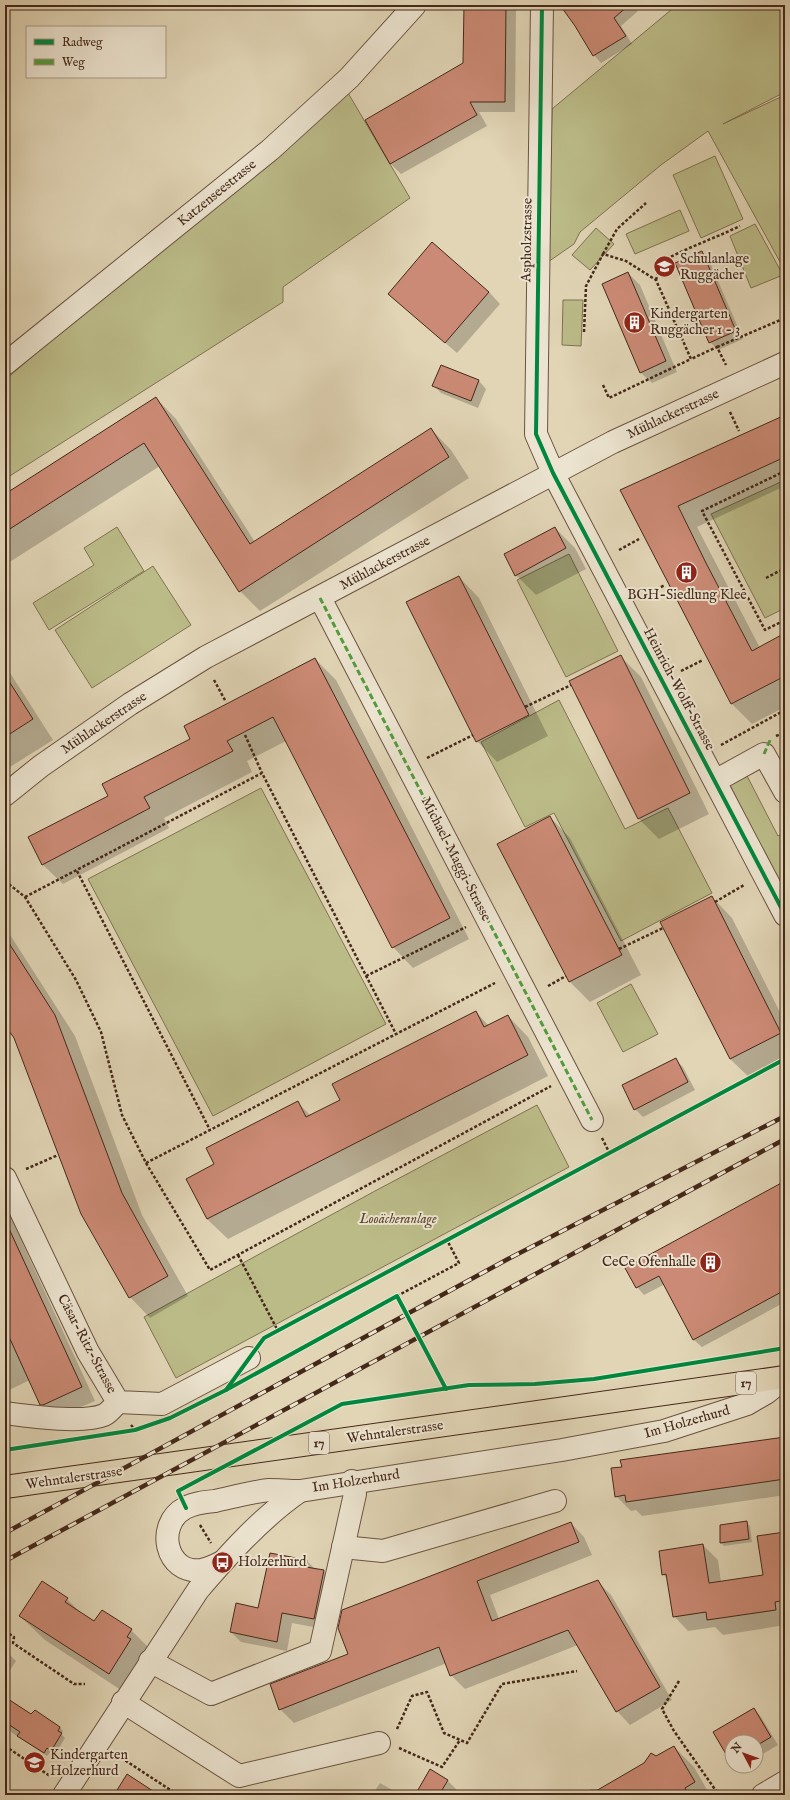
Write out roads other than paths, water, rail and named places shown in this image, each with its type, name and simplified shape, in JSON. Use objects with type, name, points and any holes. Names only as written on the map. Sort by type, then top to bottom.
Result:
[{"type":"main road","name":"Wehntalerstrasse","points":[[5,1487],[785,1378]]},
{"type":"street","name":"Katzenseestrasse","points":[[5,364],[270,150],[348,78],[415,5]]},
{"type":"street","name":"Aspholzstrasse","points":[[542,5],[536,434],[553,473]]},
{"type":"street","name":"Mühlackerstrasse","points":[[5,795],[41,766],[130,704],[206,657],[613,442],[785,363]]},
{"type":"street","name":"Heinrich-Wolff-Strasse","points":[[553,473],[785,915]]},
{"type":"street","name":"Michael-Maggi-Strasse","points":[[320,598],[592,1120]]},
{"type":"street","points":[[715,781],[764,754],[785,792]]},
{"type":"street","name":"Cäsar-Ritz-Strasse","points":[[5,1178],[88,1352],[118,1402],[162,1404],[249,1358]]},
{"type":"street","name":"Im Holzerhurd","points":[[60,1787],[123,1702],[198,1590],[222,1562],[275,1508],[300,1491],[352,1481],[562,1450],[664,1431],[747,1404],[766,1393],[785,1378]]},
{"type":"street","points":[[5,1412],[41,1418],[93,1418],[106,1415],[118,1402]]},
{"type":"street","points":[[150,1661],[211,1694],[320,1651],[355,1494],[352,1481]]},
{"type":"street","points":[[222,1562],[201,1570],[185,1568],[179,1564],[169,1551],[167,1542],[169,1528],[174,1516],[186,1508],[197,1504],[269,1490],[300,1491]]},
{"type":"street","points":[[343,1547],[383,1551],[555,1501]]},
{"type":"street","points":[[123,1702],[239,1776],[385,1743]]},
{"type":"street","points":[[763,1795],[785,1782]]},
{"type":"railway","points":[[5,1533],[508,1259],[785,1116]]},
{"type":"railway","points":[[5,1561],[785,1139]]},
{"type":"place","name":"Schulanlage Ruggächer","points":[[665,267]]},
{"type":"place","name":"Kindergarten Ruggächer 1 - 3","points":[[634,322]]},
{"type":"place","name":"BGH-Siedlung Klee","points":[[687,573]]},
{"type":"place","name":"CeCe Ofenhalle","points":[[711,1262]]},
{"type":"place","name":"Holzerhurd","points":[[222,1562]]},
{"type":"place","name":"Kindergarten Holzerhurd","points":[[34,1763]]},
{"type":"park label","name":"Looächeranlage","points":[[398,1219]]}]
